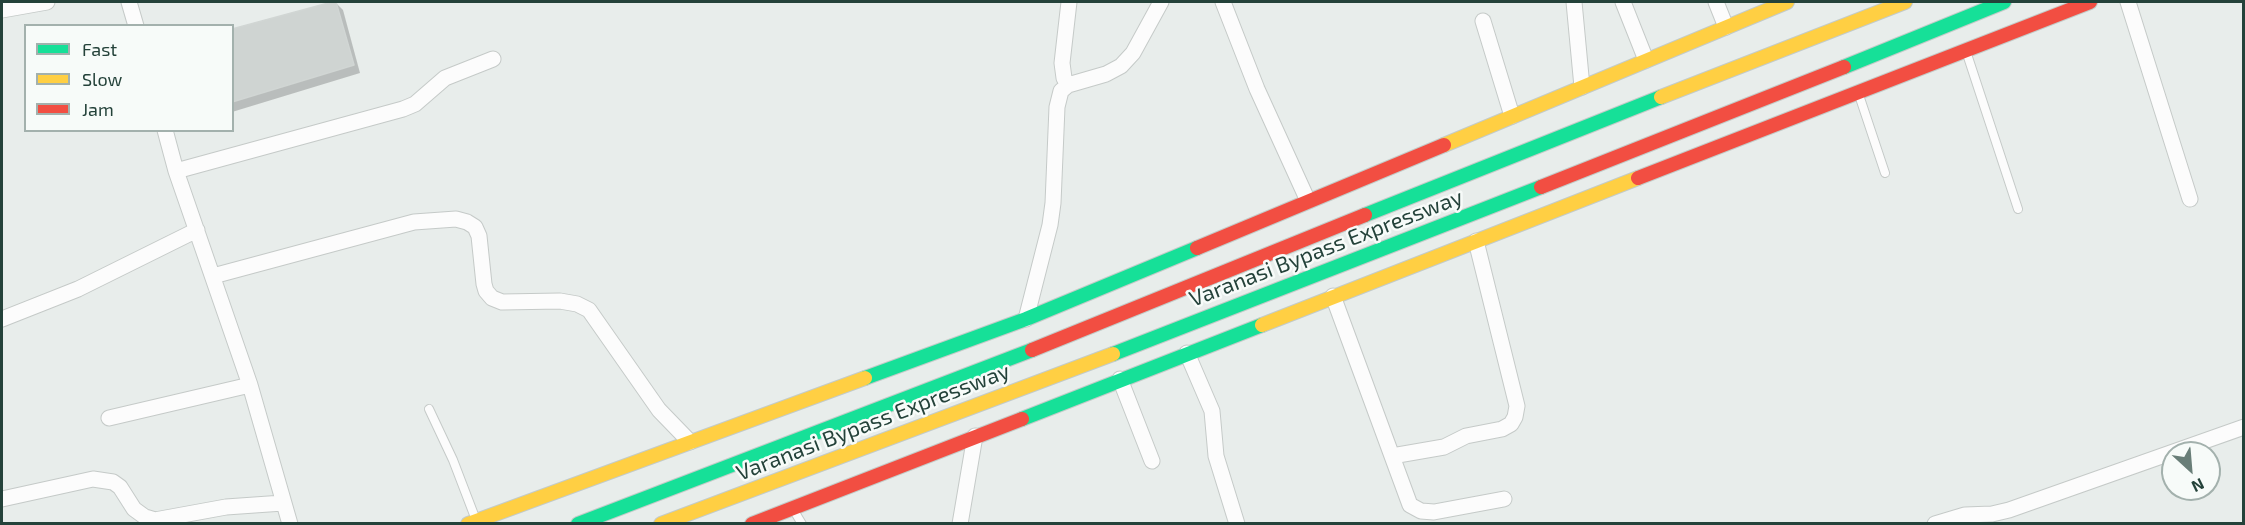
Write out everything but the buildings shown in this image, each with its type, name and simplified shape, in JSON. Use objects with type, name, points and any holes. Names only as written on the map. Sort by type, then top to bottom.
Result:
[{"type":"main road","points":[[472,522],[1026,319],[1787,2]]},
{"type":"main road","name":"Varanasi Bypass Expressway","points":[[578,524],[1016,357],[1629,110],[1905,2]]},
{"type":"main road","name":"Varanasi Bypass Expressway","points":[[661,524],[1106,356],[1660,141],[2004,2]]},
{"type":"main road","points":[[752,524],[2090,2]]},
{"type":"street","points":[[2,10],[47,2]]},
{"type":"street","points":[[129,2],[135,24]]},
{"type":"street","points":[[1068,85],[1064,78],[1062,63],[1069,2]]},
{"type":"street","points":[[1026,319],[1050,225],[1058,99],[1061,91],[1068,85],[1106,74],[1120,66],[1133,53],[1161,2]]},
{"type":"street","points":[[1223,2],[1257,88],[1308,201]]},
{"type":"street","points":[[1574,2],[1582,87]]},
{"type":"street","points":[[1623,2],[1646,60]]},
{"type":"street","points":[[1716,2],[1726,27]]},
{"type":"street","points":[[2128,2],[2190,199]]},
{"type":"street","points":[[1483,21],[1512,116]]},
{"type":"street","points":[[176,171],[409,106],[420,101],[445,78],[493,59]]},
{"type":"street","points":[[166,132],[176,171],[250,385],[290,524]]},
{"type":"street","points":[[213,276],[414,222],[438,219],[468,222],[475,226],[479,236],[484,284],[492,298],[502,302],[560,301],[577,304],[589,310],[659,410],[690,442]]},
{"type":"street","points":[[2,319],[78,289],[197,230]]},
{"type":"street","points":[[1392,456],[1444,447],[1466,436],[1502,429],[1511,424],[1515,417],[1517,406],[1476,241]]},
{"type":"street","points":[[1333,296],[1410,505],[1420,511],[1434,512],[1504,499]]},
{"type":"street","points":[[1187,353],[1212,411],[1216,456],[1238,524]]},
{"type":"street","points":[[1120,380],[1152,461]]},
{"type":"street","points":[[109,418],[250,385]]},
{"type":"street","points":[[1935,524],[1965,514],[1992,514],[2009,510],[2244,427]]},
{"type":"street","points":[[960,524],[975,436]]},
{"type":"street","points":[[2,499],[93,479],[113,482],[120,488],[134,509],[145,517],[155,520],[226,507],[283,503]]},
{"type":"lane","points":[[1965,50],[2018,209]]},
{"type":"lane","points":[[1858,92],[1885,173]]},
{"type":"lane","points":[[429,408],[453,460],[472,522]]},
{"type":"lane","points":[[793,508],[802,524]]},
{"type":"traffic: fast","points":[[1844,67],[2004,2]]},
{"type":"traffic: fast","points":[[1365,215],[1661,97]]},
{"type":"traffic: fast","points":[[1113,354],[1541,187]]},
{"type":"traffic: fast","points":[[865,378],[1026,319],[1197,248]]},
{"type":"traffic: fast","points":[[1022,419],[1262,325]]},
{"type":"traffic: fast","points":[[578,524],[1032,350]]},
{"type":"traffic: slow","points":[[1444,145],[1787,2]]},
{"type":"traffic: slow","points":[[1661,97],[1905,2]]},
{"type":"traffic: slow","points":[[1262,325],[1638,178]]},
{"type":"traffic: slow","points":[[661,524],[1113,354]]},
{"type":"traffic: slow","points":[[468,524],[865,378]]},
{"type":"traffic: jam","points":[[1638,178],[2090,2]]},
{"type":"traffic: jam","points":[[1541,187],[1844,67]]},
{"type":"traffic: jam","points":[[1197,248],[1444,145]]},
{"type":"traffic: jam","points":[[1032,350],[1365,215]]},
{"type":"traffic: jam","points":[[752,524],[1022,419]]}]
